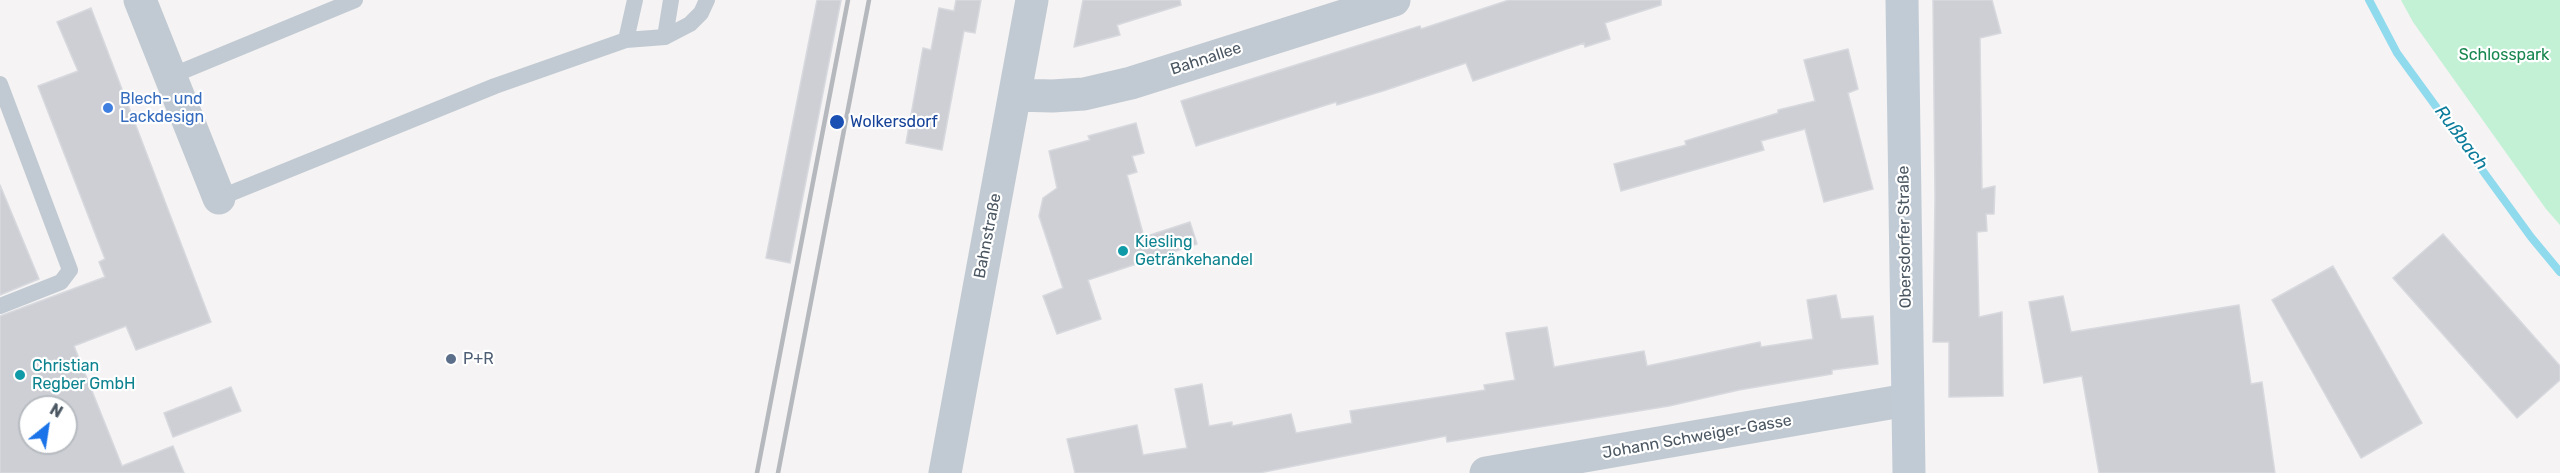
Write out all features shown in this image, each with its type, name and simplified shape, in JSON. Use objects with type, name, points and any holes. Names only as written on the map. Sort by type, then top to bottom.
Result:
[{"type":"main road","name":"Obersdorfer Straße","points":[[1902,0],[1909,473]]},
{"type":"street","points":[[140,0],[219,198]]},
{"type":"street","name":"Bahnstraße","points":[[945,473],[1032,0]]},
{"type":"street","name":"Bahnallee","points":[[1015,95],[1084,94],[1131,83],[1394,0]]},
{"type":"street","name":"Johann Schweiger-Gasse","points":[[1486,473],[1907,400]]},
{"type":"lane","points":[[171,76],[355,0]]},
{"type":"lane","points":[[626,40],[635,0]]},
{"type":"lane","points":[[665,37],[671,0]]},
{"type":"lane","points":[[219,198],[495,86],[626,40],[665,37],[690,24],[701,13],[707,0]]},
{"type":"lane","points":[[0,84],[70,270],[62,282],[0,306]]},
{"type":"green space","name":"Schlosspark","points":[[2401,0],[2560,0],[2560,225],[2546,209],[2413,22]]},
{"type":"building","points":[[817,0],[841,0],[790,263],[766,258]]},
{"type":"building","points":[[956,0],[981,0],[975,33],[964,31],[942,150],[906,143],[923,48],[931,50],[939,8],[954,11]]},
{"type":"building","points":[[1083,0],[1180,0],[1181,5],[1117,25],[1120,35],[1074,47]]},
{"type":"building","points":[[1509,0],[1661,0],[1661,5],[1605,23],[1610,39],[1585,47],[1584,43],[1473,81],[1466,63],[1386,90],[1337,105],[1336,102],[1196,146],[1181,101],[1420,26],[1421,29]]},
{"type":"building","points":[[1933,0],[1992,0],[2001,33],[1980,38],[1982,189],[1995,186],[1994,214],[1986,214],[1987,231],[1977,232],[1979,317],[2002,312],[2003,396],[1949,397],[1949,342],[1933,342],[1935,197]]},
{"type":"building","points":[[91,8],[211,322],[136,350],[126,326],[74,346],[122,466],[173,446],[184,473],[0,473],[0,316],[105,277],[99,262],[105,259],[38,86],[78,71],[57,22]]},
{"type":"building","points":[[1848,49],[1858,89],[1848,93],[1873,189],[1824,202],[1805,129],[1761,141],[1764,150],[1621,191],[1614,164],[1686,145],[1685,141],[1778,113],[1778,110],[1815,101],[1804,60]]},
{"type":"building","points":[[1136,123],[1144,153],[1132,156],[1137,172],[1127,175],[1144,237],[1190,222],[1197,244],[1088,280],[1101,319],[1057,334],[1043,296],[1063,288],[1039,216],[1043,198],[1057,188],[1049,151],[1090,140],[1088,136]]},
{"type":"building","points":[[0,185],[39,279],[0,295]]},
{"type":"building","points":[[2443,234],[2560,366],[2560,380],[2517,418],[2393,278]]},
{"type":"building","points":[[2333,266],[2422,423],[2361,458],[2272,300]]},
{"type":"building","points":[[1836,295],[1841,319],[1873,316],[1878,364],[1832,370],[1832,374],[1739,390],[1669,406],[1447,442],[1446,436],[1259,473],[1075,473],[1067,439],[1137,425],[1143,455],[1187,448],[1175,389],[1202,384],[1209,426],[1232,422],[1232,426],[1291,414],[1296,433],[1352,423],[1350,411],[1485,390],[1484,385],[1515,380],[1506,333],[1547,327],[1554,367],[1644,351],[1647,366],[1760,342],[1761,347],[1813,339],[1807,300]]},
{"type":"building","points":[[2063,296],[2071,332],[2239,305],[2251,384],[2262,382],[2275,473],[2099,473],[2082,376],[2044,383],[2029,302]]},
{"type":"building","points":[[231,387],[241,411],[173,437],[164,413]]},
{"type":"waterway","name":"Rußbach","points":[[2369,0],[2397,53],[2531,237],[2560,272]]},
{"type":"railway","points":[[757,473],[848,0]]},
{"type":"railway","points":[[778,473],[869,0]]},
{"type":"place","name":"Blech- und Lackdesign","points":[[108,108]]},
{"type":"place","name":"Wolkersdorf","points":[[837,122]]},
{"type":"place","name":"Kiesling Getränkehandel","points":[[1123,251]]},
{"type":"place","name":"P+R","points":[[451,359]]},
{"type":"place","name":"Christian Regber GmbH","points":[[20,375]]}]
